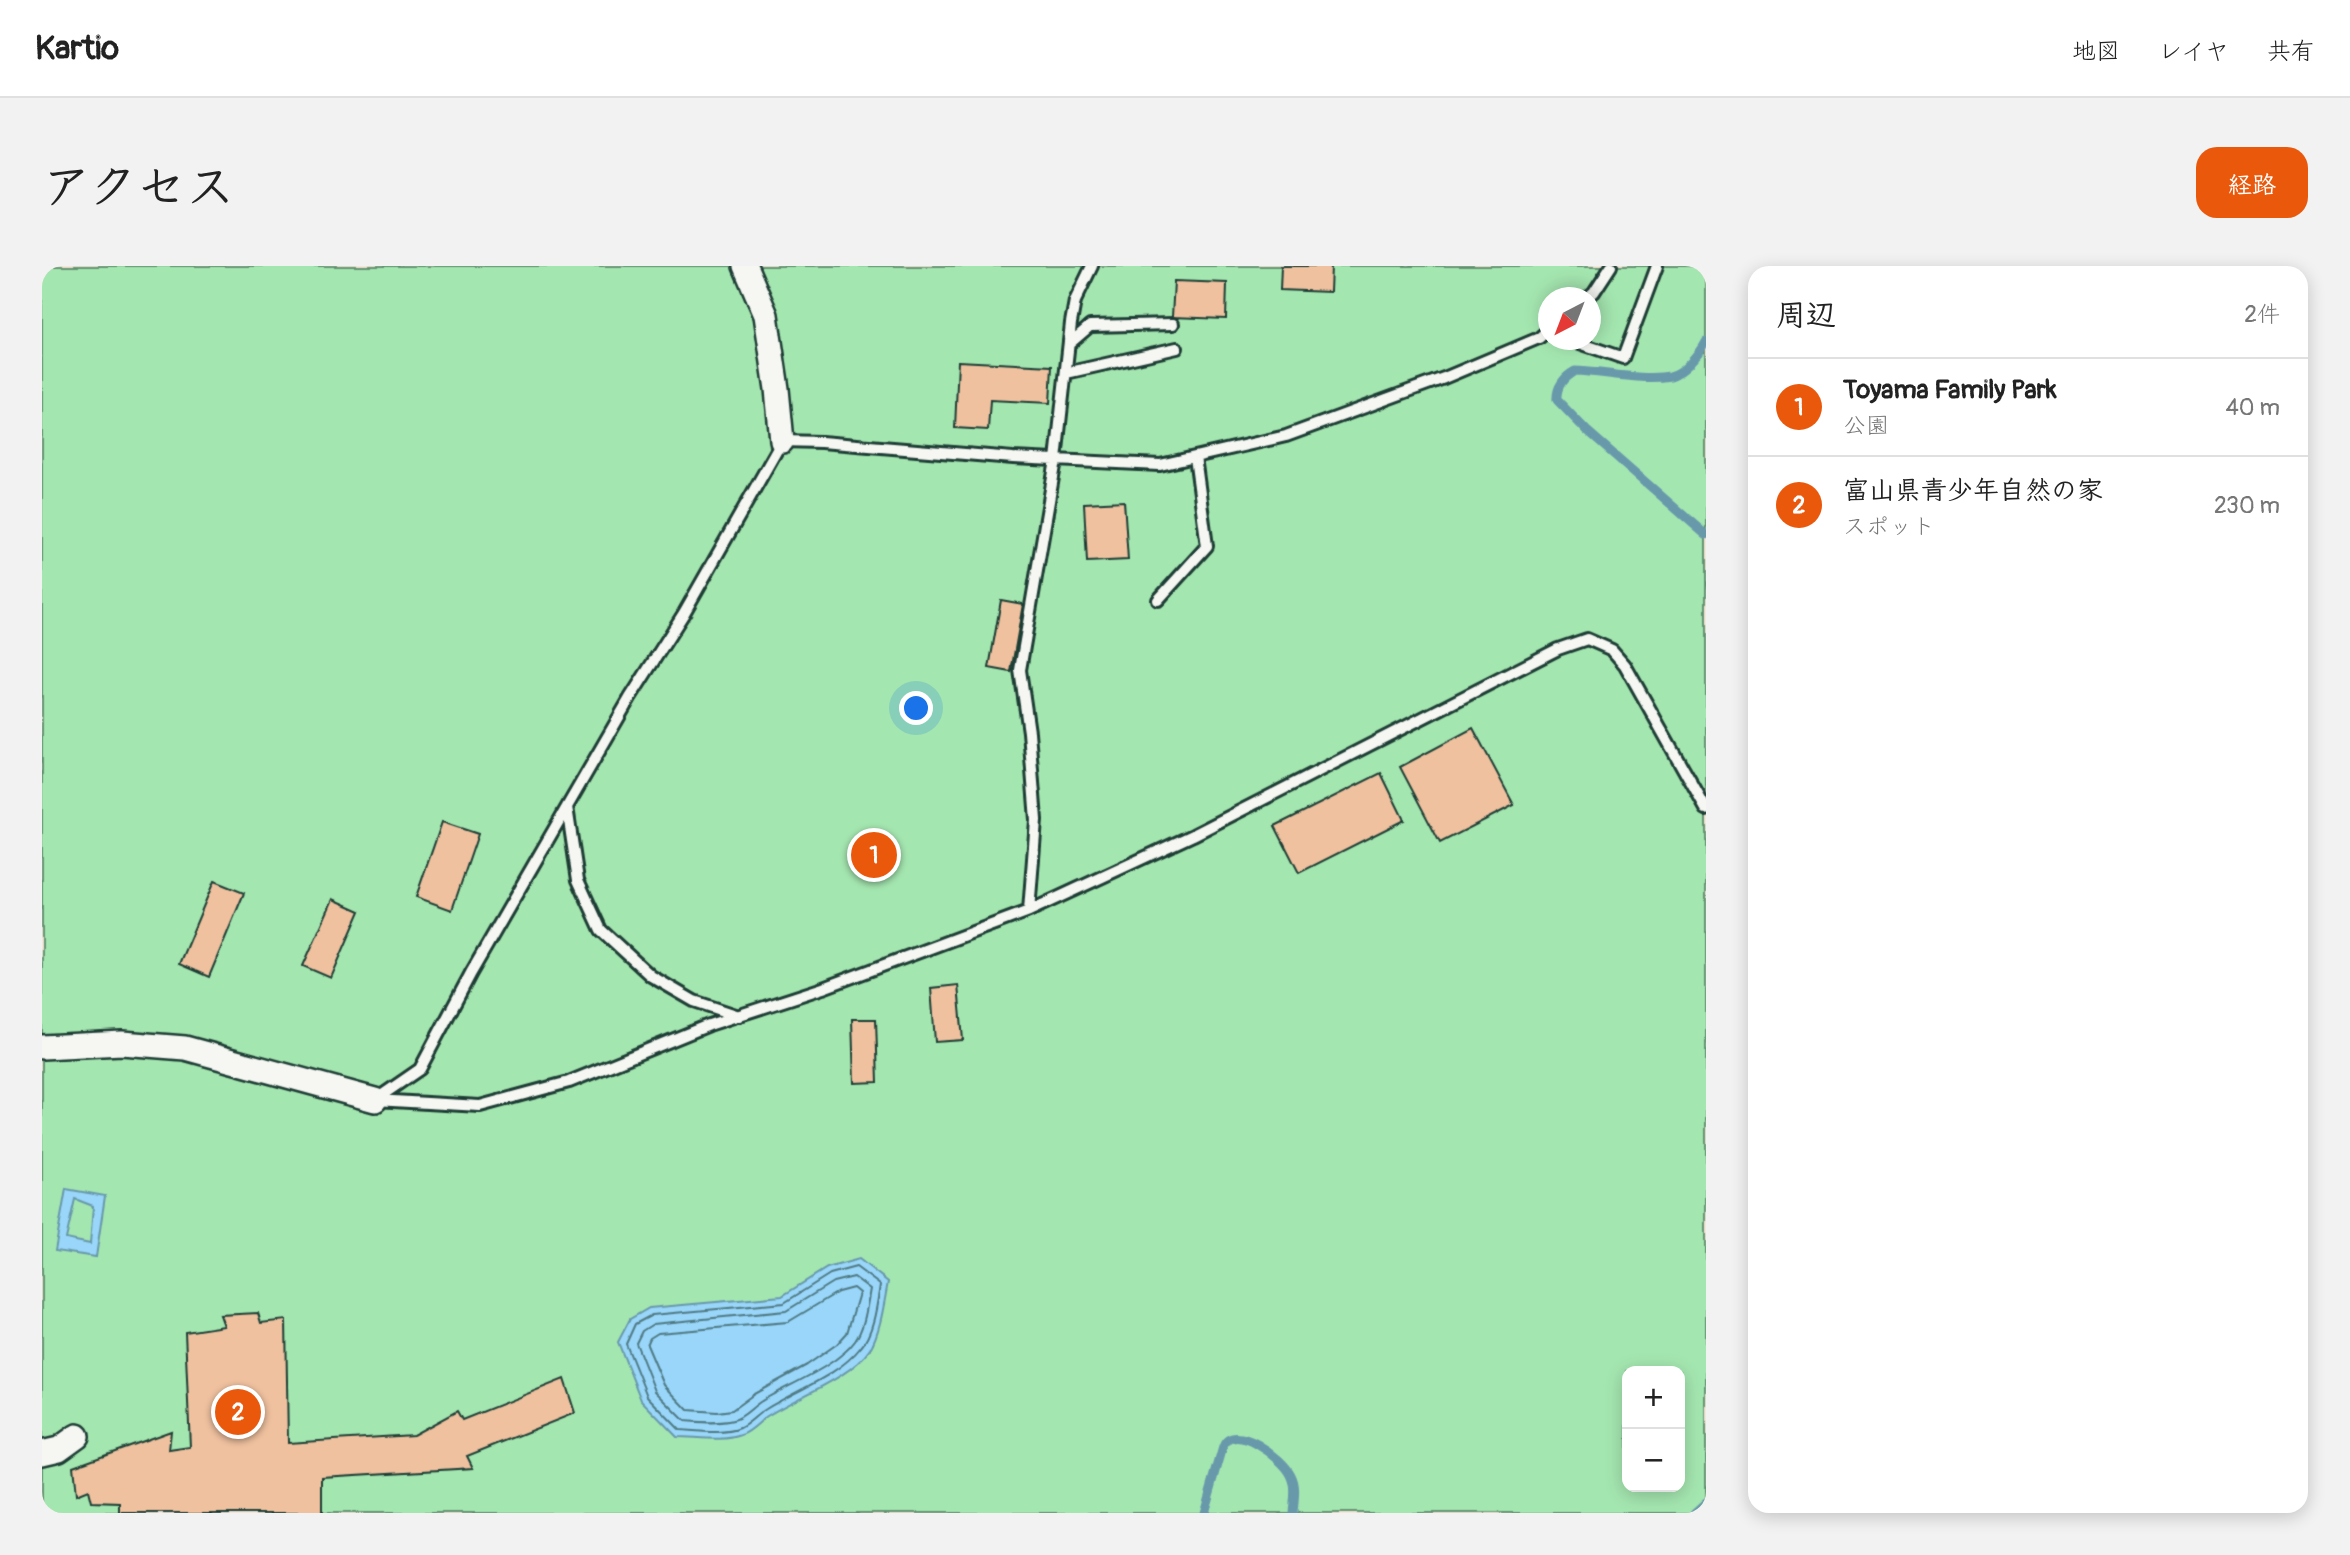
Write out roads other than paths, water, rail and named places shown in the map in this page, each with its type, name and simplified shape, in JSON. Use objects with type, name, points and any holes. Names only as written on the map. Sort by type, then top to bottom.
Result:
[{"type":"street","points":[[745,266],[766,315],[782,441]]},
{"type":"street","points":[[42,1046],[122,1043],[186,1048],[375,1100]]},
{"type":"street","points":[[42,1453],[59,1449],[77,1436]]},
{"type":"lane","points":[[1029,911],[1036,820],[1020,670],[1056,460],[1075,301],[1092,266]]},
{"type":"lane","points":[[1597,287],[1611,266]]},
{"type":"lane","points":[[1600,350],[1623,358],[1657,266]]},
{"type":"lane","points":[[1069,344],[1090,327],[1173,324]]},
{"type":"lane","points":[[375,1100],[420,1069],[471,973],[782,441],[1160,465],[1286,436],[1444,378],[1538,338]]},
{"type":"lane","points":[[1066,373],[1177,348]]},
{"type":"lane","points":[[1158,600],[1207,546],[1195,457]]},
{"type":"lane","points":[[375,1100],[481,1106],[569,1082],[739,1016],[823,988],[1029,911],[1193,835],[1558,649],[1587,639],[1612,650],[1625,665],[1706,809]]},
{"type":"lane","points":[[567,807],[578,880],[601,930],[651,976],[694,1001],[739,1016]]},
{"type":"water","points":[[66,1189],[105,1196],[96,1257],[55,1251]],"holes":[[[75,1199],[93,1206],[90,1244],[66,1239]]]},
{"type":"water","points":[[859,1259],[888,1282],[877,1333],[870,1349],[837,1378],[767,1416],[745,1434],[726,1438],[677,1437],[641,1400],[618,1342],[630,1319],[649,1308],[782,1296],[827,1268]]},
{"type":"waterway","points":[[1706,342],[1691,362],[1670,376],[1635,377],[1575,371],[1562,383],[1557,400],[1587,431],[1706,535]]},
{"type":"waterway","points":[[1204,1513],[1223,1447],[1228,1440],[1237,1438],[1258,1444],[1286,1468],[1294,1484],[1293,1513]]},
{"type":"waterway","points":[[1694,1513],[1706,1502]]},
{"type":"place","name":"Toyama Family Park","points":[[874,855]]},
{"type":"place","name":"富山県青少年自然の家","points":[[238,1412]]}]
